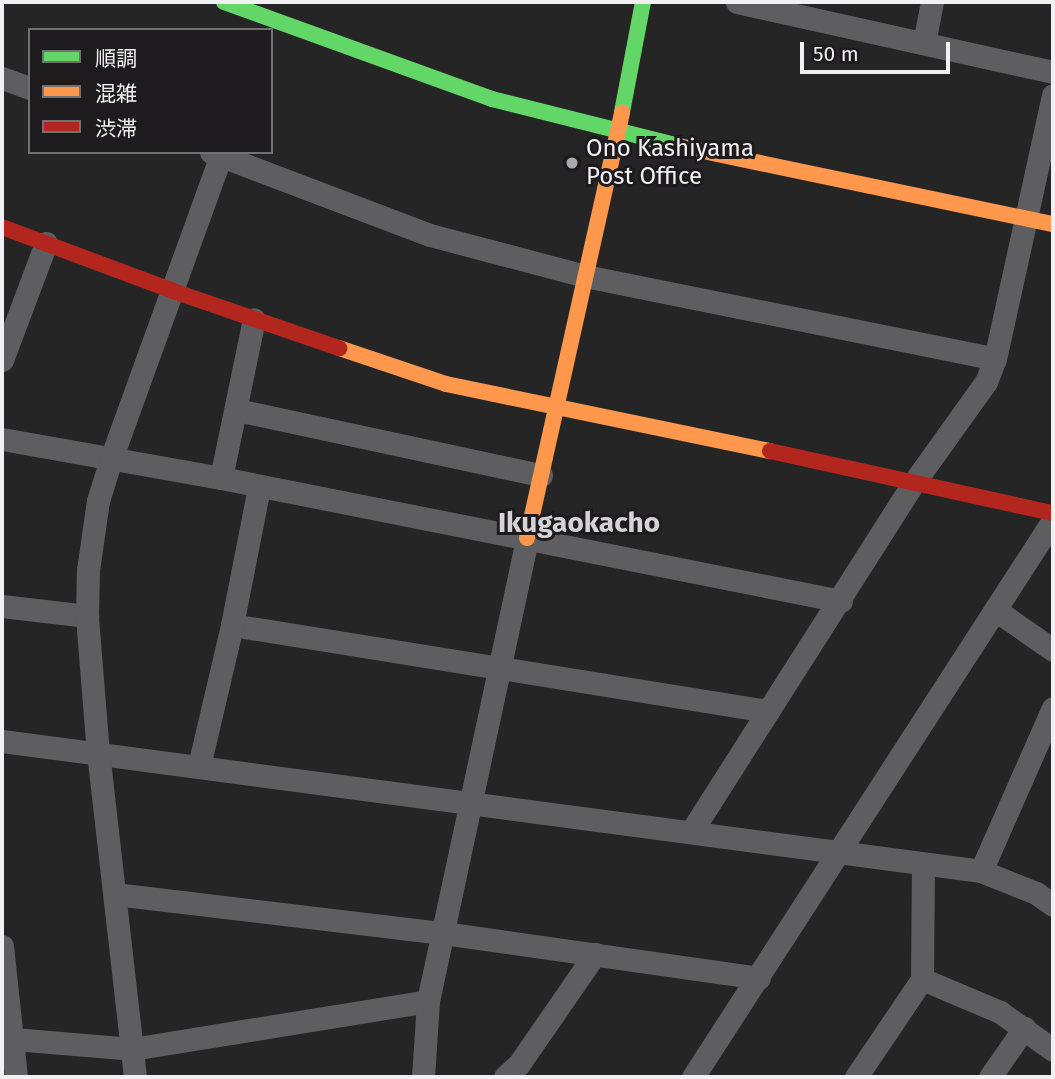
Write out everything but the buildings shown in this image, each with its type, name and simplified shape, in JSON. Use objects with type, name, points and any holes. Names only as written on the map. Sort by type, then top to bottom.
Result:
[{"type":"street","points":[[224,2],[275,17],[492,99],[618,133],[1053,224]]},
{"type":"street","points":[[423,1077],[428,1000],[527,538],[618,133],[643,2]]},
{"type":"street","points":[[737,2],[1053,72]]},
{"type":"street","points":[[924,43],[932,2]]},
{"type":"street","points":[[2,78],[28,87]]},
{"type":"street","points":[[691,832],[841,601],[915,481],[986,382],[995,359],[1028,218],[1053,95]]},
{"type":"street","points":[[135,1077],[99,754],[87,616],[88,570],[98,501],[111,459],[173,291],[218,154]]},
{"type":"street","points":[[221,154],[430,234],[585,276],[995,359]]},
{"type":"street","points":[[2,226],[173,291],[446,384],[915,481],[992,502],[1053,513]]},
{"type":"street","points":[[2,360],[46,243]]},
{"type":"street","points":[[221,478],[254,319]]},
{"type":"street","points":[[237,410],[541,475]]},
{"type":"street","points":[[2,439],[221,478],[258,488],[841,601]]},
{"type":"street","points":[[199,766],[232,625],[258,488]]},
{"type":"street","points":[[693,1077],[997,611],[1053,520]]},
{"type":"street","points":[[2,606],[87,616]]},
{"type":"street","points":[[997,611],[1053,650]]},
{"type":"street","points":[[232,625],[768,711]]},
{"type":"street","points":[[981,871],[1053,708]]},
{"type":"street","points":[[2,741],[981,871],[1037,893],[1053,905]]},
{"type":"street","points":[[856,1077],[922,979],[923,865]]},
{"type":"street","points":[[115,894],[443,933],[758,978]]},
{"type":"street","points":[[2,946],[7,1039],[16,1077]]},
{"type":"street","points":[[505,1077],[519,1064],[595,954]]},
{"type":"street","points":[[922,979],[1000,1012],[1053,1050]]},
{"type":"street","points":[[7,1039],[132,1049],[428,1000]]},
{"type":"street","points":[[990,1077],[1024,1028]]},
{"type":"traffic: fast","points":[[224,2],[492,99],[679,146]]},
{"type":"traffic: fast","points":[[622,112],[643,2]]},
{"type":"traffic: slow","points":[[527,538],[622,112]]},
{"type":"traffic: slow","points":[[679,146],[1053,224]]},
{"type":"traffic: slow","points":[[339,348],[446,384],[770,451]]},
{"type":"traffic: jam","points":[[2,227],[173,291],[339,348]]},
{"type":"traffic: jam","points":[[770,451],[1053,513]]},
{"type":"place","name":"Ono Kashiyama Post Office","points":[[572,163]]},
{"type":"district","name":"Ikugaokacho","points":[[579,523]]}]
